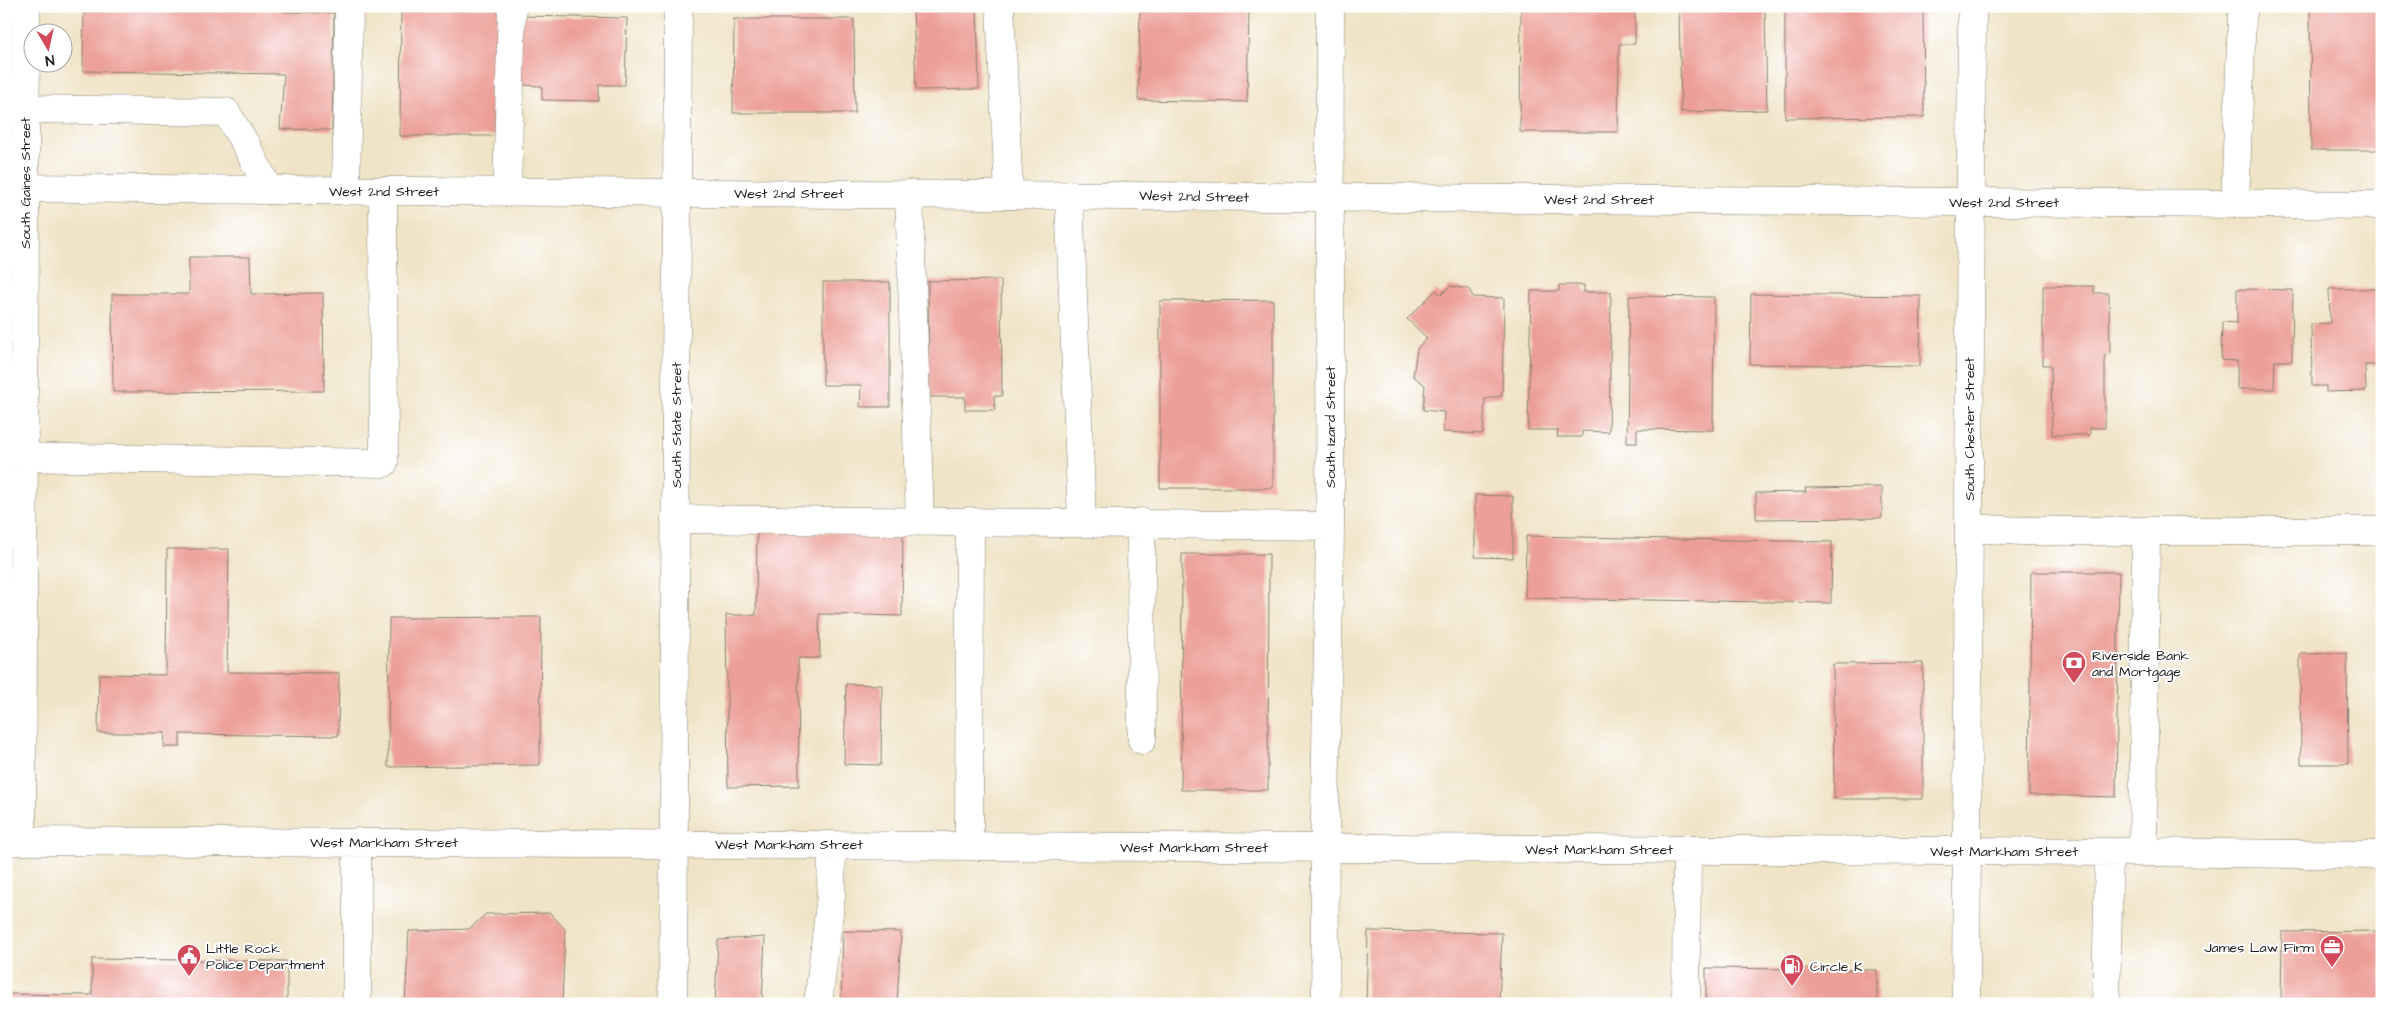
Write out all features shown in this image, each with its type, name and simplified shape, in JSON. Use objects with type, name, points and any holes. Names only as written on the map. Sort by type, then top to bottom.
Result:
[{"type":"street","name":"South Gaines Street","points":[[14,841],[16,188],[26,109],[16,62],[26,6]]},
{"type":"street","points":[[346,191],[348,6]]},
{"type":"street","points":[[507,192],[512,6]]},
{"type":"street","name":"South State Street","points":[[673,1004],[678,6]]},
{"type":"street","points":[[1000,6],[1009,195]]},
{"type":"street","name":"South Izard Street","points":[[1326,1004],[1324,848],[1330,526],[1328,198],[1330,6]]},
{"type":"street","name":"South Chester Street","points":[[1966,1004],[1972,6]]},
{"type":"street","points":[[2235,204],[2241,25],[2245,6]]},
{"type":"street","points":[[26,109],[226,112],[246,144],[269,190]]},
{"type":"street","name":"West 2nd Street","points":[[16,188],[2382,205]]},
{"type":"street","points":[[15,458],[384,463],[383,191]]},
{"type":"street","points":[[909,194],[920,521]]},
{"type":"street","points":[[1069,195],[1082,522]]},
{"type":"street","points":[[675,519],[1141,522],[1330,526]]},
{"type":"street","points":[[969,845],[970,521]]},
{"type":"street","points":[[1141,522],[1142,740]]},
{"type":"street","points":[[1969,528],[2022,531],[2382,531]]},
{"type":"street","points":[[2143,852],[2146,531]]},
{"type":"street","name":"West Markham Street","points":[[14,841],[1687,849],[2143,852],[2382,856]]},
{"type":"street","points":[[357,842],[357,1004]]},
{"type":"street","points":[[818,1004],[831,896],[832,845]]},
{"type":"street","points":[[1686,1004],[1687,849]]},
{"type":"street","points":[[2106,1004],[2109,852]]},
{"type":"building","points":[[84,6],[284,6],[284,12],[334,13],[332,130],[280,129],[284,74],[83,71]]},
{"type":"building","points":[[401,6],[501,6],[500,136],[400,136]]},
{"type":"building","points":[[913,6],[977,6],[979,89],[916,90]]},
{"type":"building","points":[[1521,6],[1635,6],[1635,44],[1619,44],[1618,132],[1520,132]]},
{"type":"building","points":[[1679,6],[1765,6],[1767,110],[1681,112]]},
{"type":"building","points":[[1785,6],[1923,6],[1924,117],[1785,118]]},
{"type":"building","points":[[2310,6],[2382,6],[2382,150],[2311,150]]},
{"type":"building","points":[[1140,8],[1249,10],[1247,102],[1138,100]]},
{"type":"building","points":[[519,16],[627,18],[625,85],[599,85],[599,101],[542,100],[542,86],[518,85]]},
{"type":"building","points":[[734,19],[854,19],[855,113],[733,113]]},
{"type":"building","points":[[189,257],[250,257],[251,294],[323,293],[324,391],[113,392],[112,294],[189,294]]},
{"type":"building","points":[[1001,280],[1002,396],[994,396],[995,410],[965,410],[965,397],[929,397],[928,281]]},
{"type":"building","points":[[823,282],[890,282],[890,407],[860,407],[861,385],[823,385]]},
{"type":"building","points":[[1559,285],[1584,285],[1584,292],[1611,292],[1609,432],[1582,431],[1582,437],[1557,437],[1558,430],[1528,430],[1531,291],[1559,291]]},
{"type":"building","points":[[1450,286],[1469,289],[1473,297],[1504,298],[1502,396],[1485,399],[1483,434],[1443,432],[1444,412],[1423,410],[1425,385],[1413,376],[1417,349],[1427,338],[1407,319],[1436,290],[1441,295]]},
{"type":"building","points":[[2043,286],[2094,286],[2094,293],[2109,293],[2110,354],[2105,355],[2105,428],[2090,428],[2090,435],[2052,435],[2051,365],[2043,365]]},
{"type":"building","points":[[2237,289],[2293,290],[2292,361],[2275,361],[2274,389],[2237,389],[2237,361],[2221,360],[2222,322],[2237,323]]},
{"type":"building","points":[[2329,289],[2381,289],[2382,365],[2365,365],[2366,391],[2326,392],[2326,386],[2312,386],[2311,324],[2330,323]]},
{"type":"building","points":[[1751,294],[1921,296],[1920,366],[1750,364]]},
{"type":"building","points":[[1629,296],[1714,297],[1713,430],[1637,429],[1637,443],[1627,443]]},
{"type":"building","points":[[1273,300],[1273,488],[1160,488],[1160,301]]},
{"type":"building","points":[[1882,487],[1882,518],[1756,519],[1756,493],[1806,492],[1805,488]]},
{"type":"building","points":[[1475,495],[1513,496],[1513,558],[1475,557]]},
{"type":"building","points":[[757,532],[903,533],[902,616],[819,614],[820,658],[798,658],[799,786],[728,787],[726,615],[756,615]]},
{"type":"building","points":[[1526,536],[1832,542],[1831,603],[1525,598]]},
{"type":"building","points":[[167,549],[229,549],[227,672],[339,673],[338,736],[180,734],[180,747],[164,747],[165,733],[98,733],[99,674],[166,675]]},
{"type":"building","points":[[1182,554],[1269,554],[1268,790],[1181,790]]},
{"type":"building","name":"Riverside Bank and Mortgage","points":[[2031,572],[2119,572],[2116,797],[2029,795]]},
{"type":"building","points":[[541,617],[540,765],[388,767],[389,618]]},
{"type":"building","points":[[2347,653],[2348,764],[2301,764],[2300,654]]},
{"type":"building","points":[[1923,663],[1923,799],[1834,799],[1833,664]]},
{"type":"building","points":[[846,684],[882,685],[881,765],[844,764]]},
{"type":"building","points":[[550,913],[565,929],[562,1004],[405,1004],[409,931],[469,929],[486,914]]},
{"type":"building","points":[[843,931],[901,932],[897,1004],[841,1004]]},
{"type":"building","points":[[1368,931],[1502,933],[1499,1004],[1366,1004]]},
{"type":"building","name":"James Law Firm","points":[[2382,931],[2382,1004],[2281,1004],[2282,932]]},
{"type":"building","points":[[765,937],[762,1004],[715,1004],[718,940]]},
{"type":"building","name":"Little Rock Police Department","points":[[92,959],[287,961],[287,1004],[6,1004],[6,994],[92,995]]},
{"type":"building","name":"Circle K","points":[[1706,968],[1877,970],[1877,1004],[1706,1004]]},
{"type":"place","name":"Riverside Bank and Mortgage","points":[[2074,684]]},
{"type":"place","name":"James Law Firm","points":[[2332,968]]},
{"type":"place","name":"Little Rock Police Department","points":[[189,977]]},
{"type":"place","name":"Circle K","points":[[1792,987]]}]
